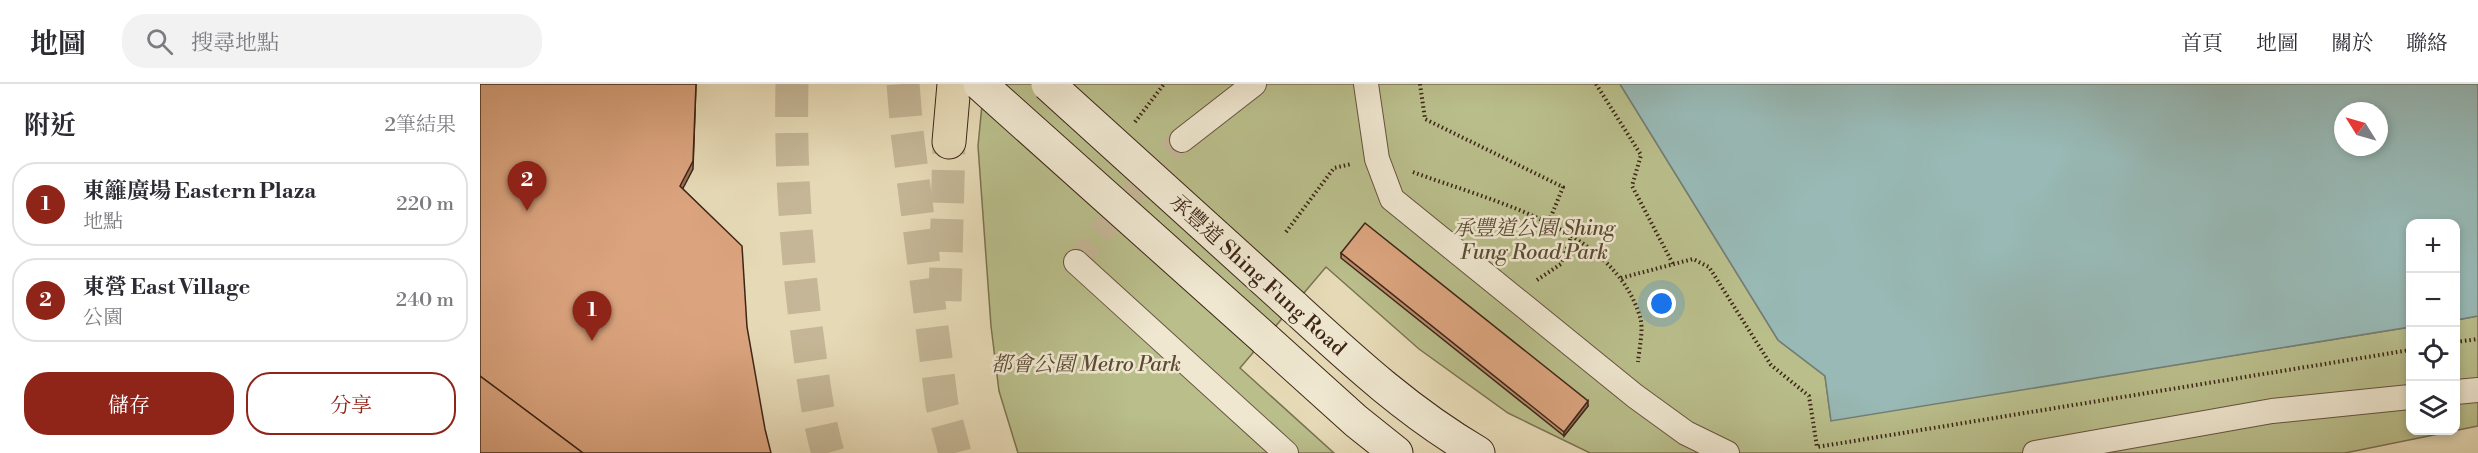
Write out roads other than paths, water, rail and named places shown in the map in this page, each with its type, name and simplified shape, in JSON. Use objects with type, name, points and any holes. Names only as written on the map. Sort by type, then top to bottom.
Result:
[{"type":"highway","points":[[949,142],[954,84]]},
{"type":"main road","name":"承豐道 Shing Fung Road","points":[[980,84],[1396,453]]},
{"type":"main road","name":"承豐道 Shing Fung Road","points":[[1048,84],[1381,386],[1442,431],[1478,453]]},
{"type":"street","points":[[1182,140],[1254,84]]},
{"type":"street","points":[[1366,84],[1377,159],[1392,199],[1635,396],[1686,433],[1727,453]]},
{"type":"street","points":[[1076,261],[1286,453]]},
{"type":"street","points":[[2460,392],[2478,390]]},
{"type":"street","points":[[2035,453],[2272,411],[2406,397]]},
{"type":"water","points":[[1620,84],[2478,84],[2478,316],[2460,319],[2460,219],[2406,219],[2406,328],[1831,421],[1825,376],[1778,340]]},
{"type":"tunnel","points":[[792,84],[793,184],[801,283],[817,401],[828,453]]},
{"type":"tunnel","points":[[903,84],[907,132],[942,405],[955,453]]},
{"type":"tunnel","points":[[1076,262],[1160,160],[1182,140]]},
{"type":"tunnel","points":[[945,301],[949,142]]},
{"type":"place","name":"東營 East Village","points":[[527,211]]},
{"type":"place","name":"東籬廣場 Eastern Plaza","points":[[592,341]]},
{"type":"park label","name":"承豐道公園 Shing Fung Road Park","points":[[1534,240]]},
{"type":"park label","name":"都會公園 Metro Park","points":[[1086,364]]}]
